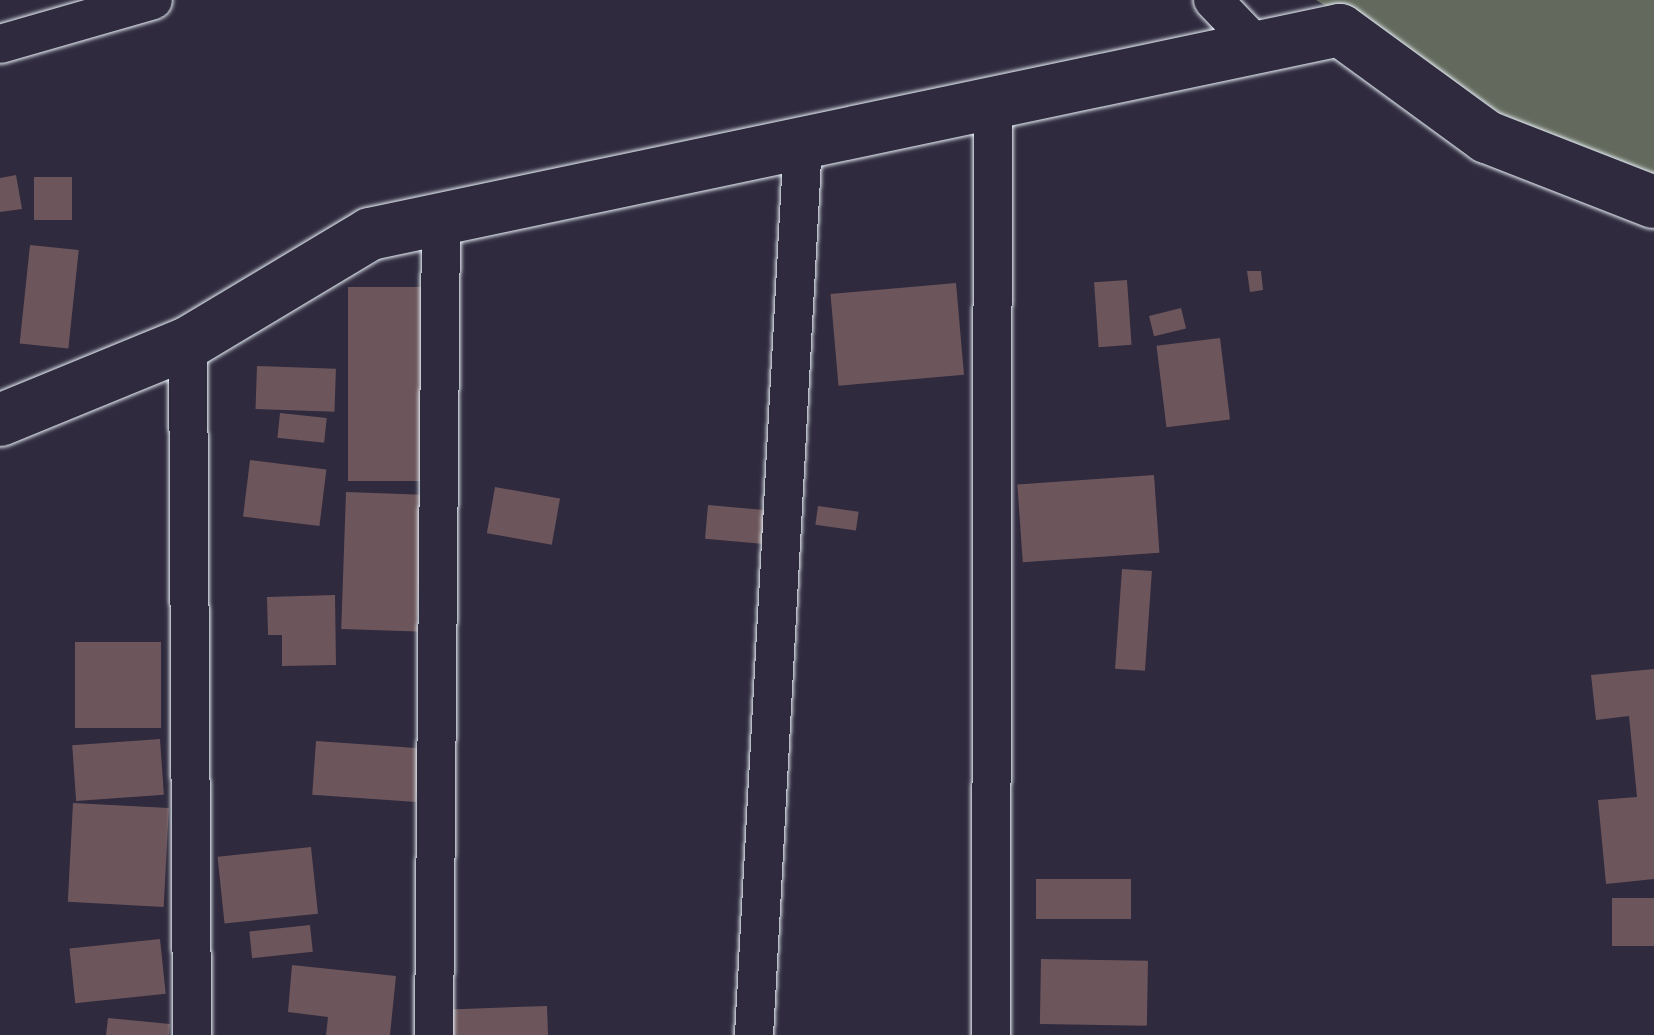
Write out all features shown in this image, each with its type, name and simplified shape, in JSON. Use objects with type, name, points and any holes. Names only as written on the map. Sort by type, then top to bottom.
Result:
[{"type":"main road","points":[[0,420],[188,343],[370,234],[1340,30],[1487,137],[1654,202]]},
{"type":"street","points":[[0,44],[152,0]]},
{"type":"street","points":[[1214,0],[1260,48]]},
{"type":"street","points":[[991,1035],[993,100]]},
{"type":"street","points":[[754,1035],[803,143]]},
{"type":"street","points":[[434,1035],[441,218]]},
{"type":"street","points":[[188,343],[192,1035]]},
{"type":"green space","points":[[1316,0],[1654,0],[1654,174],[1557,148]]},
{"type":"building","points":[[16,175],[22,209],[0,212],[0,178]]},
{"type":"building","points":[[34,177],[72,177],[72,220],[34,220]]},
{"type":"building","points":[[30,245],[79,250],[68,349],[20,343]]},
{"type":"building","points":[[1247,271],[1261,271],[1263,290],[1250,292]]},
{"type":"building","points":[[1127,280],[1132,345],[1099,347],[1094,282]]},
{"type":"building","points":[[956,283],[964,375],[838,386],[830,294]]},
{"type":"building","points":[[348,287],[427,287],[427,481],[348,481]]},
{"type":"building","points":[[1181,308],[1186,328],[1154,336],[1149,316]]},
{"type":"building","points":[[1220,338],[1230,419],[1166,427],[1156,346]]},
{"type":"building","points":[[257,366],[336,369],[334,412],[255,409]]},
{"type":"building","points":[[280,413],[327,418],[324,443],[277,438]]},
{"type":"building","points":[[250,460],[326,469],[319,526],[243,517]]},
{"type":"building","points":[[1154,475],[1159,553],[1023,562],[1017,485]]},
{"type":"building","points":[[495,487],[560,498],[552,545],[487,533]]},
{"type":"building","points":[[346,492],[422,495],[417,632],[341,629]]},
{"type":"building","points":[[708,505],[773,511],[770,545],[705,539]]},
{"type":"building","points":[[818,506],[859,512],[856,531],[815,525]]},
{"type":"building","points":[[1122,569],[1152,571],[1145,671],[1115,669]]},
{"type":"building","points":[[335,595],[336,665],[282,666],[282,635],[268,635],[267,597]]},
{"type":"building","points":[[75,642],[161,642],[161,728],[75,728]]},
{"type":"building","points":[[1654,669],[1654,879],[1606,884],[1598,800],[1637,797],[1629,716],[1596,720],[1591,675]]},
{"type":"building","points":[[160,739],[164,795],[76,801],[72,745]]},
{"type":"building","points":[[316,741],[420,748],[416,802],[312,795]]},
{"type":"building","points":[[73,803],[169,808],[164,907],[68,902]]},
{"type":"building","points":[[311,847],[318,914],[225,923],[218,857]]},
{"type":"building","points":[[1036,879],[1131,879],[1131,919],[1036,919]]},
{"type":"building","points":[[1612,898],[1654,898],[1654,946],[1612,946]]},
{"type":"building","points":[[310,925],[313,952],[252,958],[249,931]]},
{"type":"building","points":[[160,939],[166,994],[75,1003],[69,949]]},
{"type":"building","points":[[1041,959],[1148,961],[1147,1026],[1040,1024]]},
{"type":"building","points":[[292,965],[396,976],[390,1035],[326,1035],[328,1017],[288,1012]]},
{"type":"building","points":[[547,1006],[548,1035],[450,1035],[449,1009]]},
{"type":"building","points":[[108,1018],[170,1024],[169,1035],[106,1035]]}]
